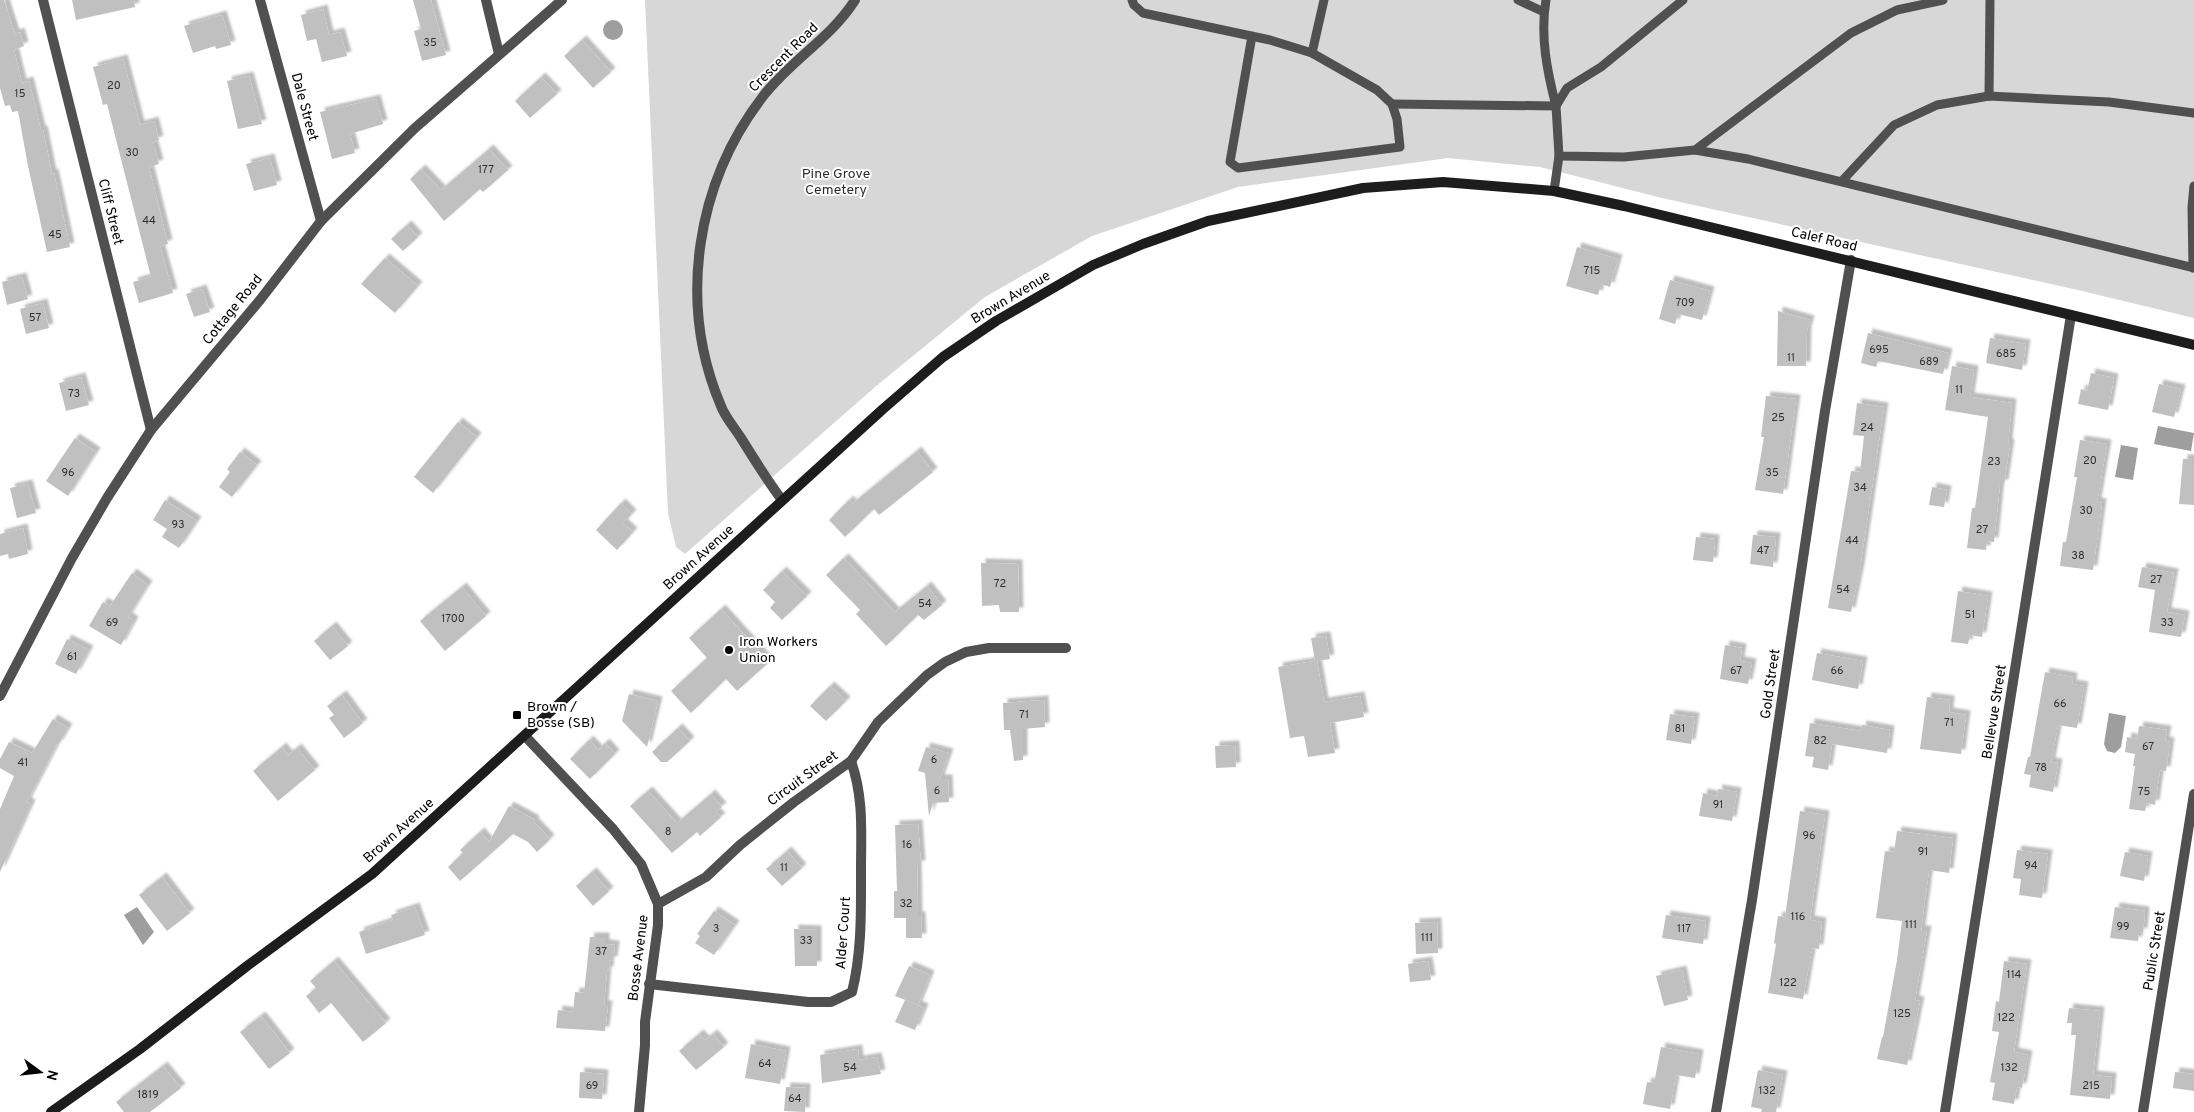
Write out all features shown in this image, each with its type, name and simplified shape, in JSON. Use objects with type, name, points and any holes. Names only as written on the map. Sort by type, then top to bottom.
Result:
[{"type":"main road","name":"Brown Avenue","points":[[51,1112],[140,1049],[246,966],[372,874],[883,409],[943,357],[996,321],[1093,265],[1143,244],[1208,221],[1363,188],[1443,182]]},
{"type":"main road","name":"Calef Road","points":[[1443,182],[1554,191],[1851,260],[2194,345]]},
{"type":"street","name":"Cliff Street","points":[[42,0],[151,430]]},
{"type":"street","name":"Dale Street","points":[[260,0],[321,221]]},
{"type":"street","points":[[486,0],[499,54]]},
{"type":"street","name":"Cottage Road","points":[[0,696],[72,558],[107,498],[151,430],[260,300],[321,221],[415,128],[562,0]]},
{"type":"street","name":"Crescent Road","points":[[782,500],[721,407],[710,375],[702,343],[698,310],[701,239],[705,217],[718,173],[738,132],[765,94],[832,29],[855,0]]},
{"type":"street","name":"Gold Street","points":[[1716,1112],[1752,900],[1825,411],[1851,260]]},
{"type":"street","name":"Bellevue Street","points":[[1945,1112],[2071,316]]},
{"type":"street","name":"Circuit Street","points":[[658,904],[706,877],[747,838],[851,761],[878,722],[927,675],[945,662],[966,652],[989,648],[1066,648]]},
{"type":"street","name":"Bosse Avenue","points":[[525,736],[613,829],[641,864],[658,904],[658,925],[645,1022],[645,1045],[639,1112]]},
{"type":"street","name":"Alder Court","points":[[650,984],[808,1002],[831,1002],[852,992],[858,958],[861,900],[861,805],[859,783],[851,761]]},
{"type":"street","name":"Public Street","points":[[2144,1112],[2194,794]]},
{"type":"lane","points":[[1132,0],[1134,5],[1144,13],[1252,36],[1312,53],[1377,90],[1392,104],[1397,119],[1400,147],[1238,168],[1230,162],[1252,36]]},
{"type":"lane","points":[[1312,53],[1324,0]]},
{"type":"lane","points":[[1518,0],[1544,12]]},
{"type":"lane","points":[[1546,0],[1544,12],[1546,67],[1556,106],[1559,156],[1554,191]]},
{"type":"lane","points":[[1556,106],[1567,88],[1601,67],[1683,0]]},
{"type":"lane","points":[[1695,150],[1851,33],[1898,10],[1943,0]]},
{"type":"lane","points":[[1989,96],[1990,0]]},
{"type":"lane","points":[[1842,182],[1894,125],[1937,105],[1989,96],[2109,102],[2194,114]]},
{"type":"lane","points":[[1392,104],[1556,106]]},
{"type":"lane","points":[[1559,156],[1624,157],[1695,150],[1748,159],[2194,268],[2192,207],[2194,186]]},
{"type":"green space","name":"Pine Grove Cemetery","points":[[645,0],[2194,0],[2194,318],[2078,290],[1662,198],[1540,167],[1448,158],[1238,187],[1092,236],[985,297],[875,387],[685,554],[676,547],[668,513]]},
{"type":"shaded area","points":[[609,20],[617,20],[623,26],[623,34],[617,40],[609,40],[603,34],[603,26]]},
{"type":"shaded area","points":[[2158,426],[2194,433],[2191,451],[2154,444]]},
{"type":"shaded area","points":[[2121,445],[2138,448],[2133,480],[2115,477]]},
{"type":"shaded area","points":[[2109,713],[2126,716],[2121,747],[2115,753],[2107,751],[2104,744]]},
{"type":"shaded area","points":[[137,907],[154,932],[143,945],[124,915]]},
{"type":"building","points":[[0,0],[4,0],[15,34],[20,32],[24,46],[14,50],[22,83],[29,81],[41,130],[43,130],[70,247],[47,252],[18,111],[12,112],[10,105],[5,106],[0,88]]},
{"type":"building","points":[[72,0],[134,0],[135,7],[76,20]]},
{"type":"building","points":[[413,0],[431,0],[446,55],[422,61],[414,31],[421,29]]},
{"type":"building","points":[[323,9],[329,35],[340,32],[347,56],[322,62],[316,39],[307,41],[301,15]]},
{"type":"building","points":[[222,15],[231,45],[216,49],[215,46],[193,53],[184,26]]},
{"type":"building","points":[[582,40],[611,72],[593,88],[564,56]]},
{"type":"building","points":[[123,59],[140,125],[154,121],[159,140],[153,142],[159,164],[149,167],[168,244],[160,246],[173,293],[139,303],[133,282],[151,277],[107,104],[103,105],[93,67]]},
{"type":"building","points":[[249,76],[262,124],[238,129],[227,81]]},
{"type":"building","points":[[541,77],[557,94],[530,118],[515,101]]},
{"type":"building","points":[[376,99],[383,124],[350,134],[355,153],[332,159],[320,112]]},
{"type":"building","points":[[489,149],[508,170],[483,192],[480,189],[444,221],[410,179],[421,169],[441,190]]},
{"type":"building","points":[[270,158],[277,185],[254,191],[246,164]]},
{"type":"building","points":[[407,225],[418,237],[403,251],[391,239]]},
{"type":"building","points":[[1577,247],[1618,259],[1610,287],[1601,284],[1598,295],[1566,286]]},
{"type":"building","points":[[385,258],[418,286],[395,313],[361,284]]},
{"type":"building","points":[[22,277],[28,299],[7,305],[2,282]]},
{"type":"building","points":[[1670,280],[1710,291],[1702,320],[1678,314],[1675,324],[1659,319]]},
{"type":"building","points":[[202,289],[210,312],[194,317],[186,294]]},
{"type":"building","points":[[43,303],[49,328],[26,334],[20,309]]},
{"type":"building","points":[[1778,311],[1810,320],[1807,331],[1806,366],[1777,366]]},
{"type":"building","points":[[1868,333],[1948,353],[1943,374],[1878,361],[1876,367],[1861,363]]},
{"type":"building","points":[[1990,338],[2026,344],[2022,370],[1986,363]]},
{"type":"building","points":[[1952,366],[1974,370],[1970,397],[2012,403],[2008,443],[2010,444],[2004,484],[2000,484],[1994,542],[1987,541],[1986,550],[1967,548],[1972,508],[1975,508],[1988,417],[1945,410]]},
{"type":"building","points":[[2091,373],[2114,378],[2108,410],[2078,404],[2081,389],[2087,391]]},
{"type":"building","points":[[81,377],[89,405],[66,411],[59,383]]},
{"type":"building","points":[[2159,384],[2181,389],[2174,417],[2152,412]]},
{"type":"building","points":[[1766,396],[1796,399],[1783,494],[1755,490],[1764,437],[1761,437]]},
{"type":"building","points":[[1857,403],[1884,407],[1860,568],[1851,612],[1828,608],[1851,471],[1860,472],[1864,436],[1853,435]]},
{"type":"building","points":[[458,422],[477,437],[433,493],[414,477]]},
{"type":"building","points":[[75,438],[96,452],[68,496],[46,481]]},
{"type":"building","points":[[2080,440],[2107,444],[2097,502],[2102,503],[2093,570],[2060,566],[2063,542],[2066,542],[2077,477],[2074,477]]},
{"type":"building","points":[[917,451],[933,472],[879,515],[874,509],[845,537],[829,520],[849,500],[852,504]]},
{"type":"building","points":[[240,452],[257,465],[232,497],[219,487],[230,472],[227,469]]},
{"type":"building","points":[[2183,459],[2194,459],[2194,505],[2179,504]]},
{"type":"building","points":[[28,484],[36,513],[17,518],[10,488]]},
{"type":"building","points":[[1932,487],[1947,490],[1944,507],[1929,505]]},
{"type":"building","points":[[165,500],[197,521],[179,548],[162,537],[167,529],[153,520]]},
{"type":"building","points":[[621,503],[632,514],[623,523],[633,532],[617,550],[596,530]]},
{"type":"building","points":[[23,528],[28,554],[9,559],[8,554],[0,556],[0,534]]},
{"type":"building","points":[[1753,535],[1776,537],[1773,567],[1750,564]]},
{"type":"building","points":[[1696,537],[1715,539],[1713,562],[1693,560]]},
{"type":"building","points":[[844,558],[895,612],[927,586],[942,605],[924,620],[918,615],[886,646],[856,614],[860,610],[826,575]]},
{"type":"building","points":[[981,563],[1018,564],[1019,612],[1000,612],[999,605],[982,606]]},
{"type":"building","points":[[2142,567],[2174,573],[2167,612],[2185,615],[2181,637],[2149,632],[2155,590],[2138,587]]},
{"type":"building","points":[[782,571],[807,596],[782,620],[770,608],[775,602],[763,590]]},
{"type":"building","points":[[132,573],[148,585],[128,617],[134,621],[121,645],[89,626],[103,602],[110,606]]},
{"type":"building","points":[[462,587],[486,616],[445,651],[420,621]]},
{"type":"building","points":[[1958,591],[1988,596],[1982,637],[1970,635],[1968,644],[1951,642]]},
{"type":"building","name":"Iron Workers Union","points":[[721,609],[769,662],[737,691],[726,679],[691,713],[671,691],[707,658],[689,638]]},
{"type":"building","points":[[332,626],[348,646],[330,660],[314,641]]},
{"type":"building","points":[[1326,636],[1330,659],[1317,661],[1324,702],[1360,696],[1364,717],[1330,723],[1335,753],[1308,757],[1304,736],[1290,738],[1278,667],[1315,661],[1311,638]]},
{"type":"building","points":[[67,639],[89,650],[76,674],[55,664]]},
{"type":"building","points":[[1725,645],[1742,648],[1740,661],[1752,663],[1748,684],[1720,679]]},
{"type":"building","points":[[1817,653],[1863,661],[1858,689],[1812,680]]},
{"type":"building","points":[[2045,672],[2073,677],[2072,684],[2084,686],[2077,728],[2058,725],[2051,762],[2058,763],[2053,792],[2029,787],[2031,775],[2024,774],[2028,757],[2030,757]]},
{"type":"building","points":[[830,686],[846,701],[826,721],[810,706]]},
{"type":"building","points":[[629,694],[658,701],[647,747],[622,721]]},
{"type":"building","points":[[342,695],[363,723],[344,738],[329,718],[334,715],[327,706]]},
{"type":"building","points":[[1927,697],[1950,700],[1949,712],[1966,715],[1961,754],[1920,749]]},
{"type":"building","points":[[1044,700],[1045,727],[1023,729],[1023,760],[1014,761],[1010,730],[1004,730],[1003,703]]},
{"type":"building","points":[[1670,714],[1695,717],[1691,744],[1666,740]]},
{"type":"building","points":[[53,719],[68,728],[57,744],[27,802],[31,804],[0,872],[0,809],[14,776],[0,768],[0,759],[9,742],[32,753]]},
{"type":"building","points":[[1810,723],[1861,731],[1862,725],[1890,730],[1887,753],[1832,744],[1828,770],[1812,767],[1814,757],[1805,756]]},
{"type":"building","points":[[2139,726],[2167,730],[2165,741],[2170,742],[2166,771],[2160,770],[2155,805],[2147,803],[2145,811],[2129,809],[2135,754],[2125,752],[2127,737],[2137,739]]},
{"type":"building","points":[[678,728],[690,741],[667,762],[661,762],[652,752]]},
{"type":"building","points":[[589,740],[598,750],[605,743],[615,754],[590,779],[570,759]]},
{"type":"building","points":[[1235,745],[1236,767],[1216,768],[1215,746]]},
{"type":"building","points":[[282,747],[288,755],[297,748],[315,770],[278,801],[253,771]]},
{"type":"building","points":[[926,747],[949,753],[940,779],[948,779],[949,802],[933,803],[929,816],[925,773],[918,771]]},
{"type":"building","points":[[1718,789],[1737,792],[1732,821],[1699,816],[1703,793],[1717,796]]},
{"type":"building","points":[[648,791],[677,823],[711,794],[722,807],[715,812],[721,817],[700,836],[697,832],[672,853],[630,806]]},
{"type":"building","points":[[509,806],[535,820],[534,822],[550,839],[537,852],[528,842],[513,834],[460,881],[448,867],[463,853],[460,850],[480,832],[489,842]]},
{"type":"building","points":[[1800,811],[1825,815],[1810,920],[1822,922],[1819,949],[1812,948],[1803,999],[1768,993],[1776,944],[1774,943],[1778,916],[1785,917]]},
{"type":"building","points":[[918,824],[921,865],[917,865],[918,916],[921,916],[922,938],[906,938],[906,918],[894,918],[894,891],[897,891],[895,825]]},
{"type":"building","points":[[1897,831],[1953,838],[1949,873],[1929,870],[1921,930],[1927,930],[1915,1000],[1920,1001],[1907,1065],[1877,1059],[1883,1037],[1897,960],[1902,921],[1876,918],[1885,851],[1894,852]]},
{"type":"building","points":[[2017,850],[2048,854],[2042,898],[2019,895],[2021,879],[2013,878]]},
{"type":"building","points":[[787,851],[802,868],[782,886],[766,869]]},
{"type":"building","points":[[2125,852],[2148,856],[2144,881],[2120,876]]},
{"type":"building","points":[[592,872],[609,891],[593,906],[576,886]]},
{"type":"building","points":[[162,877],[190,913],[167,931],[139,895]]},
{"type":"building","points":[[415,907],[425,935],[366,954],[359,932],[393,920],[391,915]]},
{"type":"building","points":[[2115,907],[2145,911],[2143,933],[2139,932],[2138,941],[2110,938]]},
{"type":"building","points":[[714,911],[735,925],[714,955],[695,943],[700,936],[697,934]]},
{"type":"building","points":[[1666,915],[1706,921],[1703,944],[1662,938]]},
{"type":"building","points":[[1437,922],[1438,953],[1416,954],[1415,923]]},
{"type":"building","points":[[794,929],[817,930],[817,966],[795,966]]},
{"type":"building","points":[[590,937],[605,937],[605,944],[615,945],[613,961],[610,960],[609,971],[607,970],[604,1005],[608,1005],[605,1031],[556,1028],[558,1010],[573,1012],[575,992],[584,993]]},
{"type":"building","points":[[334,961],[386,1023],[363,1042],[331,1003],[319,1013],[306,996],[316,988],[310,981]]},
{"type":"building","points":[[1428,961],[1431,980],[1410,982],[1408,964]]},
{"type":"building","points":[[2004,961],[2027,964],[2014,1052],[2028,1055],[2022,1088],[2017,1087],[2014,1104],[1992,1100],[1995,1083],[1990,1082],[1999,1032],[1992,1031],[1996,1001],[1999,1002]]},
{"type":"building","points":[[909,966],[930,975],[918,1005],[895,996]]},
{"type":"building","points":[[1682,970],[1688,1000],[1664,1006],[1656,976]]},
{"type":"building","points":[[905,1000],[924,1008],[915,1030],[895,1022]]},
{"type":"building","points":[[2069,1008],[2100,1011],[2093,1075],[2112,1077],[2110,1099],[2070,1095],[2076,1035],[2071,1035],[2072,1023],[2067,1023]]},
{"type":"building","points":[[261,1016],[290,1053],[269,1069],[240,1032]]},
{"type":"building","points":[[699,1034],[705,1040],[713,1034],[724,1047],[696,1070],[679,1051]]},
{"type":"building","points":[[751,1044],[786,1051],[780,1084],[745,1078]]},
{"type":"building","points":[[1661,1047],[1699,1054],[1695,1078],[1676,1075],[1670,1109],[1643,1104],[1647,1082],[1654,1083]]},
{"type":"building","points":[[858,1049],[859,1060],[877,1057],[881,1074],[822,1083],[820,1055]]},
{"type":"building","points":[[163,1066],[181,1088],[150,1112],[124,1112],[116,1102]]},
{"type":"building","points":[[1758,1070],[1783,1075],[1776,1112],[1761,1112],[1762,1109],[1751,1107]]},
{"type":"building","points":[[580,1072],[604,1074],[602,1099],[579,1098]]},
{"type":"building","points":[[2175,1072],[2194,1074],[2194,1091],[2173,1088]]},
{"type":"building","points":[[786,1087],[806,1088],[805,1112],[784,1111]]},
{"type":"place","name":"Iron Workers Union","points":[[729,650]]},
{"type":"place","name":"Brown / Bosse (SB)","points":[[517,715]]}]
